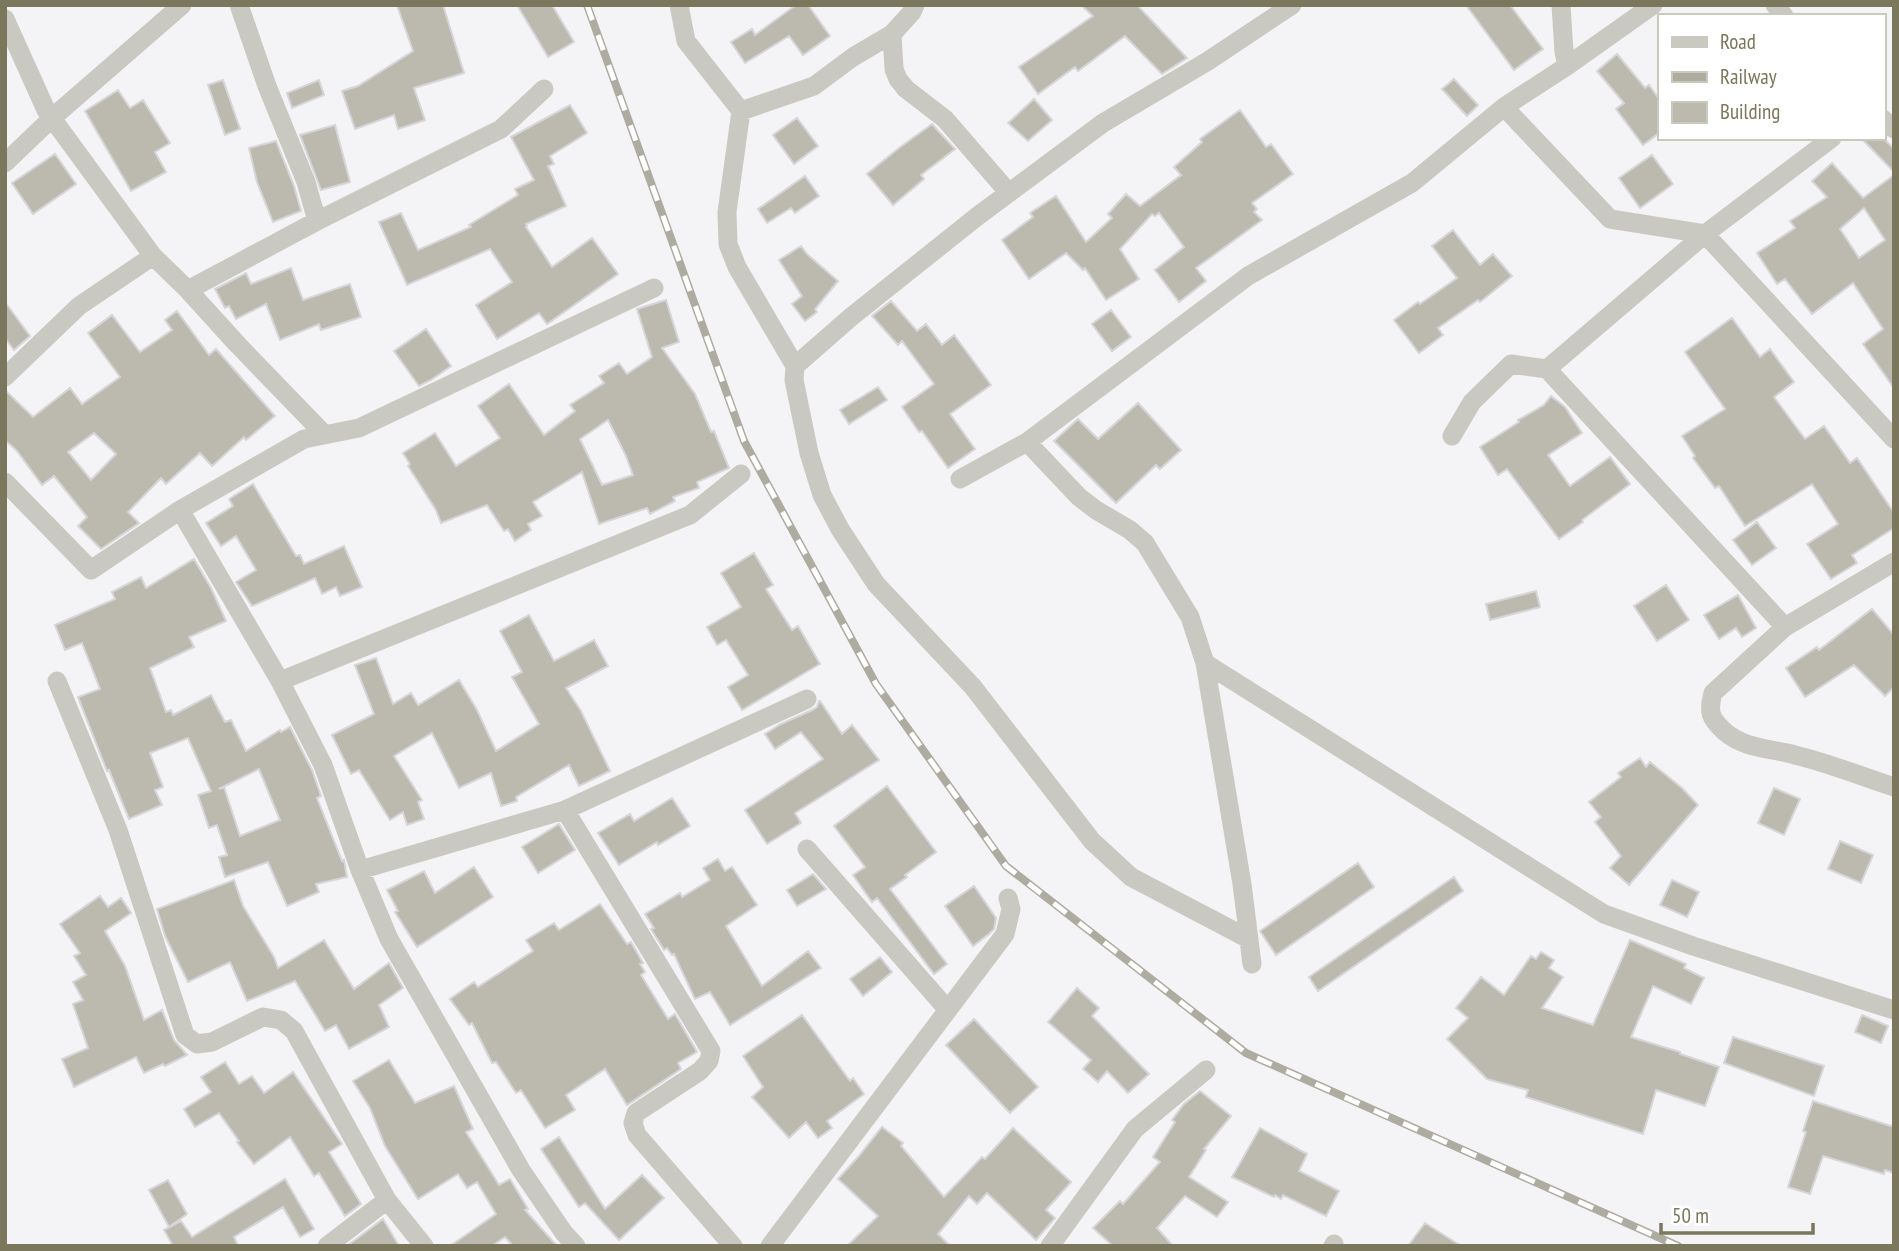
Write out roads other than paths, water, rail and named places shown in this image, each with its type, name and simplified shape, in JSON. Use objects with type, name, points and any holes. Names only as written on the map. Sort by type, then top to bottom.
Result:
[{"type":"street","points":[[5,163],[52,118],[182,5]]},
{"type":"street","points":[[239,5],[267,86],[306,182],[317,221]]},
{"type":"street","points":[[679,5],[685,41],[741,111],[727,212],[728,244],[737,267],[795,366],[794,380],[809,453],[822,495],[840,529],[876,584],[973,687],[1092,841],[1130,877],[1249,939]]},
{"type":"street","points":[[741,111],[814,86],[853,57],[892,34],[915,5]]},
{"type":"street","points":[[795,366],[851,317],[1103,123],[1208,61],[1292,5]]},
{"type":"street","points":[[1561,5],[1567,66]]},
{"type":"street","points":[[960,479],[1027,442],[1248,276],[1412,183],[1504,107],[1653,5]]},
{"type":"street","points":[[5,19],[46,110],[153,256],[324,434]]},
{"type":"street","points":[[892,34],[894,69],[898,79],[906,89],[945,119],[1009,193]]},
{"type":"street","points":[[188,290],[317,221],[501,129],[544,89]]},
{"type":"street","points":[[1504,107],[1610,219],[1705,234],[1894,439]]},
{"type":"street","points":[[1547,369],[1705,234],[1829,140]]},
{"type":"street","points":[[5,377],[79,306],[153,256]]},
{"type":"street","points":[[5,482],[92,570],[180,510],[304,439],[359,428],[654,288]]},
{"type":"street","points":[[1452,436],[1472,402],[1511,364],[1547,369],[1785,627]]},
{"type":"street","points":[[304,439],[306,415]]},
{"type":"street","points":[[1027,442],[1079,497],[1145,543],[1190,617],[1205,663],[1242,884],[1252,964]]},
{"type":"street","points":[[280,681],[690,515],[741,474]]},
{"type":"street","points":[[180,510],[280,681],[323,765],[360,870],[389,939],[521,1170],[576,1246]]},
{"type":"street","points":[[1894,562],[1785,627],[1713,693],[1709,707],[1713,721],[1734,740],[1758,748],[1796,755],[1894,787]]},
{"type":"street","points":[[1205,663],[1604,914],[1693,946],[1894,1010]]},
{"type":"street","points":[[57,681],[118,830],[185,1035],[197,1044],[212,1042],[263,1017],[281,1020],[294,1031],[387,1200],[424,1246]]},
{"type":"street","points":[[360,870],[565,810],[807,698]]},
{"type":"street","points":[[565,810],[711,1051],[709,1061],[700,1071],[636,1113],[633,1124],[637,1135],[733,1246]]},
{"type":"street","points":[[807,849],[948,1010]]},
{"type":"street","points":[[770,1246],[1005,934],[1011,909],[1008,898]]},
{"type":"street","points":[[1050,1246],[1135,1129],[1206,1070]]},
{"type":"street","points":[[327,1246],[387,1200]]},
{"type":"railway","points":[[587,5],[744,441],[876,684],[1006,866],[1246,1053],[1678,1246]]}]
